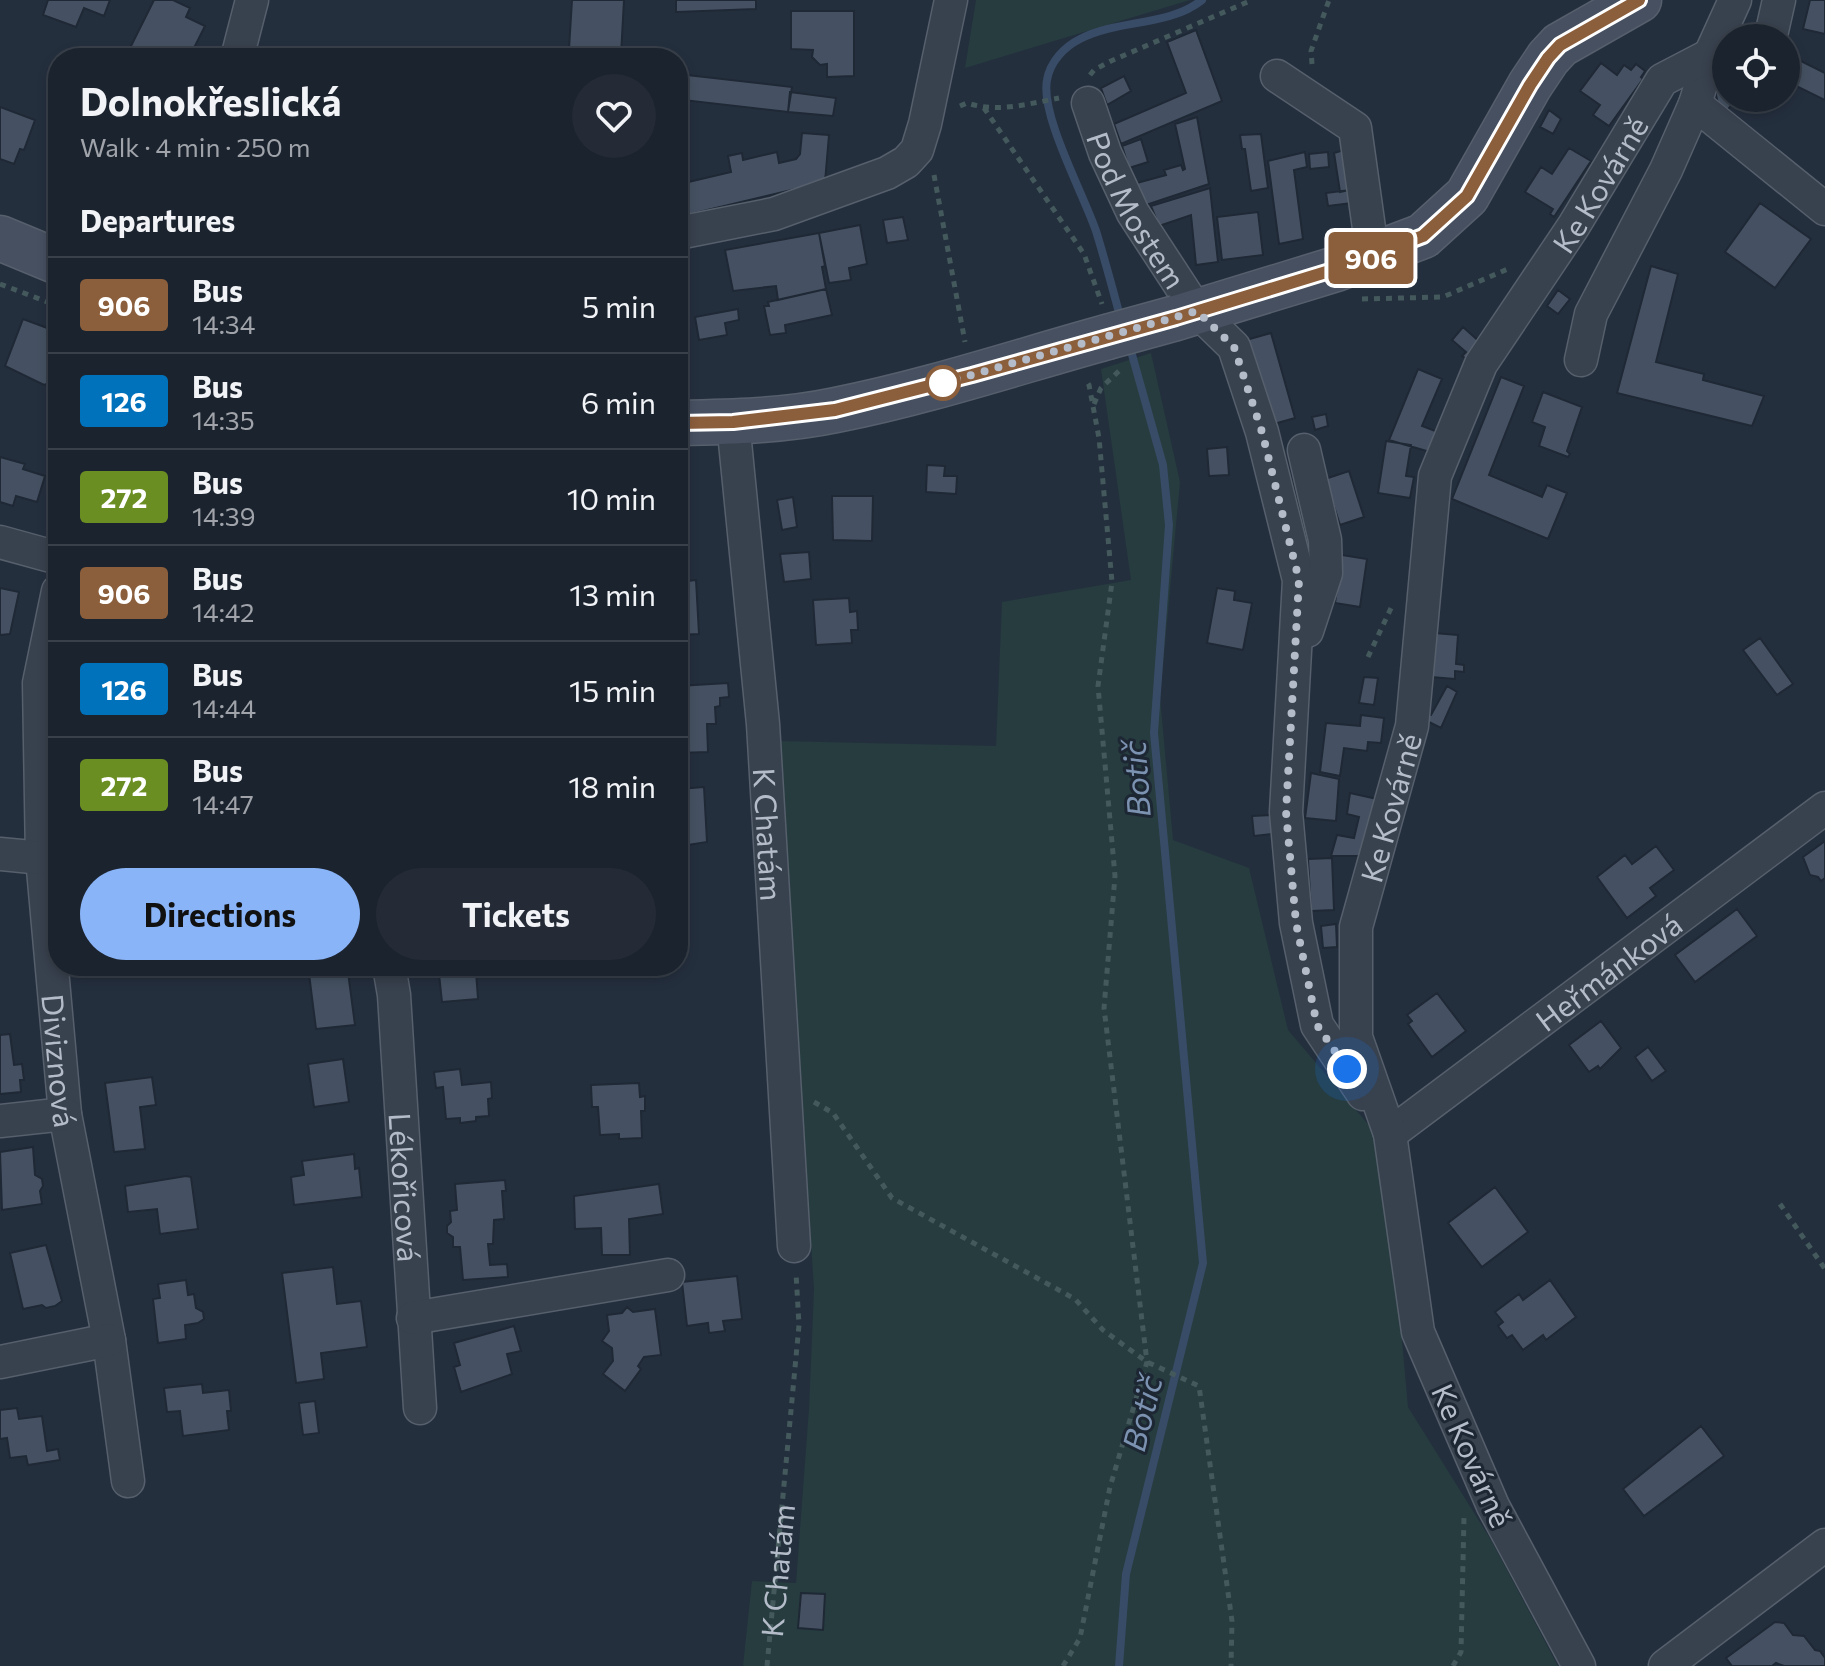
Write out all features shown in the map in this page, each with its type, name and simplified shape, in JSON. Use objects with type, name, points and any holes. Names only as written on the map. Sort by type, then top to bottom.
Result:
[{"type":"street","points":[[240,48],[252,0]]},
{"type":"street","points":[[688,231],[774,214],[887,173],[906,162],[917,150],[925,124],[951,0]]},
{"type":"street","points":[[688,423],[733,422],[835,410],[1112,338],[1373,257],[1423,236],[1467,196],[1530,85],[1560,45],[1639,0]]},
{"type":"street","points":[[1581,360],[1591,314],[1666,170],[1695,104],[1710,55],[1735,0]]},
{"type":"street","name":"Ke Kovárně","points":[[1579,1666],[1493,1506],[1418,1332],[1390,1134],[1356,1037],[1356,927],[1412,726],[1435,476],[1481,364],[1573,227],[1662,80],[1710,55]]},
{"type":"street","points":[[1277,76],[1355,128],[1373,257]]},
{"type":"street","name":"Pod Mostem","points":[[1079,95],[1133,213],[1186,314],[1234,347],[1262,432],[1299,580],[1286,812],[1296,923],[1317,1025],[1390,1134]]},
{"type":"street","points":[[1695,104],[1825,209]]},
{"type":"street","points":[[0,238],[48,258]]},
{"type":"street","name":"K Chatám","points":[[733,422],[763,724],[794,1246]]},
{"type":"street","points":[[1293,654],[1311,624],[1326,573],[1325,540],[1304,450]]},
{"type":"street","points":[[0,542],[48,555]]},
{"type":"street","name":"Diviznová","points":[[48,639],[39,683],[42,858],[48,925]]},
{"type":"street","name":"Heřmánková","points":[[1390,1134],[1825,808]]},
{"type":"street","points":[[0,854],[42,858]]},
{"type":"street","name":"Diviznová","points":[[53,976],[65,1114],[109,1340],[128,1481]]},
{"type":"street","name":"Lékořicová","points":[[391,976],[420,1408]]},
{"type":"street","points":[[0,1121],[65,1114]]},
{"type":"street","points":[[413,1318],[668,1275]]},
{"type":"street","points":[[0,1362],[109,1340]]},
{"type":"street","points":[[1665,1666],[1825,1545]]},
{"type":"path","points":[[966,345],[925,124],[967,103],[1001,109],[1079,95],[1094,70],[1252,0]]},
{"type":"path","points":[[1312,99],[1311,51],[1329,0]]},
{"type":"path","points":[[984,108],[1084,254],[1112,338],[1094,405]]},
{"type":"path","points":[[1348,299],[1443,297],[1514,266]]},
{"type":"path","points":[[0,284],[48,302]]},
{"type":"path","points":[[1063,1666],[1080,1638],[1110,1487],[1147,1362],[1104,1008],[1115,876],[1098,686],[1112,582],[1094,405],[1089,385],[1077,369]]},
{"type":"path","points":[[784,1085],[833,1113],[892,1198],[1075,1299],[1103,1330],[1147,1362],[1199,1386],[1232,1621],[1231,1666]]},
{"type":"path","points":[[1780,1204],[1825,1269]]},
{"type":"path","name":"K Chatám","points":[[767,1666],[799,1325],[794,1246]]},
{"type":"path","points":[[1453,1666],[1461,1652],[1464,1520],[1461,1505]]},
{"type":"green space","points":[[976,0],[1190,0],[965,68]]},
{"type":"green space","points":[[1151,353],[1180,482],[1160,697],[1173,840],[1249,868],[1288,1030],[1384,1143],[1408,1407],[1491,1540],[1558,1666],[743,1666],[752,1581],[796,1583],[814,1289],[779,741],[996,746],[1002,602],[1131,580],[1101,369]]},
{"type":"building","points":[[48,0],[110,0],[104,16],[84,8],[76,27],[43,15]]},
{"type":"building","points":[[154,0],[173,0],[190,8],[186,17],[205,26],[194,48],[130,48]]},
{"type":"building","points":[[572,0],[624,0],[621,48],[569,48]]},
{"type":"building","points":[[676,0],[756,0],[756,9],[676,12]]},
{"type":"building","points":[[1810,0],[1825,0],[1825,34],[1803,29]]},
{"type":"building","points":[[791,11],[854,11],[854,76],[827,77],[827,64],[820,65],[812,57],[813,50],[791,49]]},
{"type":"building","points":[[1196,30],[1222,101],[1121,144],[1114,124],[1186,93],[1167,42]]},
{"type":"building","points":[[1800,60],[1825,73],[1825,100],[1800,88]]},
{"type":"building","points":[[1601,63],[1617,75],[1624,65],[1631,70],[1636,64],[1645,71],[1641,77],[1643,79],[1609,126],[1593,115],[1600,105],[1580,91]]},
{"type":"building","points":[[688,75],[792,87],[788,112],[688,101]]},
{"type":"building","points":[[1124,76],[1131,91],[1107,105],[1101,88]]},
{"type":"building","points":[[790,92],[836,98],[833,116],[788,112]]},
{"type":"building","points":[[0,107],[35,120],[24,150],[20,149],[14,164],[0,159]]},
{"type":"building","points":[[1549,110],[1561,119],[1553,134],[1540,127]]},
{"type":"building","points":[[1197,117],[1209,184],[1143,206],[1133,182],[1166,175],[1164,170],[1181,165],[1185,169],[1175,124]]},
{"type":"building","points":[[802,133],[829,135],[825,182],[688,215],[688,182],[731,172],[728,156],[742,153],[743,160],[777,152],[779,163],[796,159],[800,154]]},
{"type":"building","points":[[1261,134],[1268,188],[1251,191],[1240,135]]},
{"type":"building","points":[[1141,139],[1148,162],[1129,168],[1122,146]]},
{"type":"building","points":[[1569,148],[1591,161],[1554,217],[1550,214],[1553,209],[1525,192],[1541,167],[1552,174]]},
{"type":"building","points":[[1344,150],[1349,190],[1340,192],[1334,153]]},
{"type":"building","points":[[1305,152],[1307,167],[1294,170],[1303,239],[1279,244],[1268,161]]},
{"type":"building","points":[[1328,152],[1329,167],[1310,169],[1309,154]]},
{"type":"building","points":[[1210,188],[1218,262],[1196,265],[1191,215],[1159,226],[1151,206]]},
{"type":"building","points":[[1349,190],[1352,203],[1328,206],[1326,193]]},
{"type":"building","points":[[1760,203],[1811,239],[1775,288],[1725,252]]},
{"type":"building","points":[[1258,212],[1263,255],[1222,260],[1217,217]]},
{"type":"building","points":[[903,217],[908,240],[887,243],[883,220]]},
{"type":"building","points":[[860,225],[867,264],[849,268],[851,280],[829,283],[819,233]]},
{"type":"building","points":[[819,233],[826,289],[778,300],[776,286],[733,291],[725,250]]},
{"type":"building","points":[[1651,266],[1678,274],[1656,362],[1704,374],[1703,380],[1764,396],[1752,426],[1617,393]]},
{"type":"building","points":[[826,289],[832,315],[785,325],[786,333],[770,335],[764,306],[769,306],[768,302]]},
{"type":"building","points":[[1558,290],[1570,299],[1558,314],[1547,306]]},
{"type":"building","points":[[738,309],[739,320],[725,323],[727,335],[699,340],[695,317]]},
{"type":"building","points":[[23,319],[48,328],[48,383],[44,385],[5,366]]},
{"type":"building","points":[[1463,327],[1482,344],[1471,362],[1462,356],[1466,352],[1452,340]]},
{"type":"building","points":[[1271,333],[1295,418],[1270,425],[1246,340]]},
{"type":"building","points":[[1418,369],[1442,379],[1422,426],[1438,432],[1430,452],[1389,440]]},
{"type":"building","points":[[1501,377],[1524,386],[1489,475],[1542,497],[1547,485],[1567,493],[1548,539],[1452,499]]},
{"type":"building","points":[[1543,392],[1582,407],[1567,451],[1570,454],[1568,457],[1539,446],[1545,427],[1532,422]]},
{"type":"building","points":[[1326,414],[1328,426],[1315,430],[1312,417]]},
{"type":"building","points":[[1386,441],[1411,445],[1406,476],[1414,477],[1410,498],[1378,493]]},
{"type":"building","points":[[1227,447],[1229,475],[1209,476],[1207,449]]},
{"type":"building","points":[[0,457],[25,464],[23,469],[45,476],[37,502],[16,496],[13,506],[0,502]]},
{"type":"building","points":[[927,465],[945,466],[944,476],[957,476],[956,494],[926,492]]},
{"type":"building","points":[[1349,471],[1364,517],[1340,525],[1325,479]]},
{"type":"building","points":[[832,496],[873,496],[872,541],[833,540]]},
{"type":"building","points":[[793,497],[797,527],[782,530],[777,500]]},
{"type":"building","points":[[809,552],[811,579],[784,582],[780,554]]},
{"type":"building","points":[[1342,555],[1367,559],[1360,607],[1335,603]]},
{"type":"building","points":[[696,580],[699,634],[688,635],[688,581]]},
{"type":"building","points":[[0,588],[19,592],[10,634],[0,635]]},
{"type":"building","points":[[1217,588],[1235,591],[1234,600],[1252,603],[1243,650],[1207,643]]},
{"type":"building","points":[[849,598],[850,612],[857,611],[858,630],[851,630],[852,643],[816,645],[813,600]]},
{"type":"building","points":[[1434,633],[1458,635],[1456,664],[1464,665],[1464,672],[1455,671],[1455,679],[1431,677]]},
{"type":"building","points":[[1760,638],[1793,684],[1777,695],[1743,650]]},
{"type":"building","points":[[1364,677],[1378,678],[1374,705],[1359,703]]},
{"type":"building","points":[[728,683],[729,697],[720,698],[720,706],[715,707],[716,724],[707,724],[708,752],[688,753],[688,685]]},
{"type":"building","points":[[1447,686],[1457,692],[1441,728],[1425,720]]},
{"type":"building","points":[[1361,715],[1384,718],[1381,743],[1368,742],[1367,751],[1344,748],[1340,776],[1320,772],[1326,723],[1360,726]]},
{"type":"building","points":[[1311,773],[1339,779],[1336,821],[1305,818]]},
{"type":"building","points":[[704,787],[707,842],[688,845],[688,788]]},
{"type":"building","points":[[1350,793],[1377,799],[1363,856],[1331,856],[1337,835],[1354,838],[1359,817],[1347,814]]},
{"type":"building","points":[[1271,815],[1273,834],[1254,836],[1252,816]]},
{"type":"building","points":[[1825,841],[1825,878],[1821,881],[1810,875],[1803,857]]},
{"type":"building","points":[[1656,846],[1674,870],[1650,888],[1656,896],[1627,918],[1597,877],[1625,855],[1632,864]]},
{"type":"building","points":[[1332,858],[1334,910],[1311,911],[1308,859]]},
{"type":"building","points":[[1737,909],[1757,936],[1695,982],[1675,955]]},
{"type":"building","points":[[1336,924],[1337,947],[1323,948],[1321,926]]},
{"type":"building","points":[[309,976],[349,976],[355,1025],[316,1029]]},
{"type":"building","points":[[439,976],[476,976],[478,999],[442,1002]]},
{"type":"building","points":[[1437,993],[1466,1031],[1432,1057],[1408,1024],[1412,1021],[1407,1015]]},
{"type":"building","points":[[1601,1021],[1621,1048],[1600,1069],[1598,1066],[1589,1072],[1569,1045]]},
{"type":"building","points":[[10,1034],[14,1065],[22,1064],[24,1080],[20,1080],[21,1092],[0,1094],[0,1035]]},
{"type":"building","points":[[1648,1047],[1666,1071],[1652,1081],[1635,1057]]},
{"type":"building","points":[[343,1059],[349,1102],[314,1107],[308,1064]]},
{"type":"building","points":[[460,1069],[462,1085],[491,1082],[489,1116],[460,1123],[460,1118],[446,1119],[443,1087],[436,1088],[434,1072]]},
{"type":"building","points":[[152,1077],[156,1105],[140,1107],[145,1149],[114,1152],[105,1083]]},
{"type":"building","points":[[639,1083],[640,1097],[645,1096],[645,1111],[641,1111],[642,1138],[619,1139],[619,1134],[600,1135],[598,1107],[592,1107],[591,1085]]},
{"type":"building","points":[[33,1147],[35,1175],[42,1179],[42,1204],[2,1210],[0,1152]]},
{"type":"building","points":[[354,1154],[362,1197],[294,1205],[291,1177],[304,1175],[302,1161]]},
{"type":"building","points":[[191,1177],[198,1229],[160,1234],[157,1209],[128,1212],[125,1186]]},
{"type":"building","points":[[505,1180],[506,1191],[502,1191],[504,1219],[494,1220],[493,1244],[488,1244],[490,1265],[507,1264],[508,1277],[463,1280],[460,1247],[453,1247],[453,1237],[447,1233],[451,1222],[450,1211],[457,1210],[455,1184]]},
{"type":"building","points":[[659,1184],[663,1214],[629,1219],[630,1255],[602,1255],[601,1228],[575,1229],[574,1196]]},
{"type":"building","points":[[1495,1187],[1528,1232],[1482,1267],[1448,1223]]},
{"type":"building","points":[[46,1245],[62,1301],[46,1308],[42,1305],[23,1309],[10,1253]]},
{"type":"building","points":[[333,1267],[337,1304],[361,1301],[367,1347],[321,1353],[324,1379],[296,1383],[282,1273]]},
{"type":"building","points":[[737,1276],[742,1319],[723,1321],[725,1331],[709,1333],[708,1323],[687,1326],[682,1282]]},
{"type":"building","points":[[186,1280],[188,1295],[194,1294],[196,1308],[203,1312],[204,1319],[185,1325],[186,1339],[158,1343],[153,1299],[160,1298],[158,1284]]},
{"type":"building","points":[[1550,1280],[1576,1317],[1546,1340],[1543,1335],[1523,1350],[1512,1335],[1507,1338],[1498,1326],[1503,1322],[1495,1312],[1519,1294],[1523,1300]]},
{"type":"building","points":[[627,1307],[633,1312],[655,1309],[661,1355],[644,1357],[638,1366],[641,1369],[625,1391],[603,1374],[613,1361],[612,1348],[602,1341],[609,1331],[607,1315],[622,1313]]},
{"type":"building","points":[[514,1326],[521,1351],[507,1354],[512,1374],[461,1392],[454,1367],[460,1365],[454,1343]]},
{"type":"building","points":[[202,1384],[203,1393],[229,1390],[229,1430],[183,1436],[180,1411],[167,1412],[164,1388]]},
{"type":"building","points":[[315,1401],[319,1433],[303,1435],[299,1403]]},
{"type":"building","points":[[17,1408],[19,1419],[42,1416],[47,1451],[58,1449],[60,1460],[28,1465],[26,1456],[10,1458],[7,1438],[0,1439],[0,1410]]},
{"type":"building","points":[[1701,1426],[1724,1456],[1644,1516],[1623,1489]]},
{"type":"building","points":[[801,1593],[825,1594],[823,1630],[798,1628]]},
{"type":"building","points":[[1775,1622],[1784,1623],[1793,1635],[1804,1636],[1825,1658],[1825,1666],[1784,1666],[1776,1663],[1772,1666],[1732,1666],[1726,1658]]},
{"type":"waterway","name":"Botič","points":[[1121,320],[1096,231],[1056,134],[1050,113],[1047,80],[1059,56],[1080,39],[1110,28],[1174,15],[1202,0]]},
{"type":"waterway","name":"Botič","points":[[1119,1666],[1126,1574],[1203,1263],[1154,733],[1169,525],[1163,465],[1129,344]]},
{"type":"bus line","name":"906","points":[[688,423],[733,422],[835,410],[1176,318],[1373,257],[1423,236],[1467,196],[1548,58],[1560,45],[1639,0]]},
{"type":"route","points":[[943,383],[1197,311],[1234,347],[1262,432],[1299,580],[1286,812],[1296,923],[1317,1025],[1347,1069]]}]
